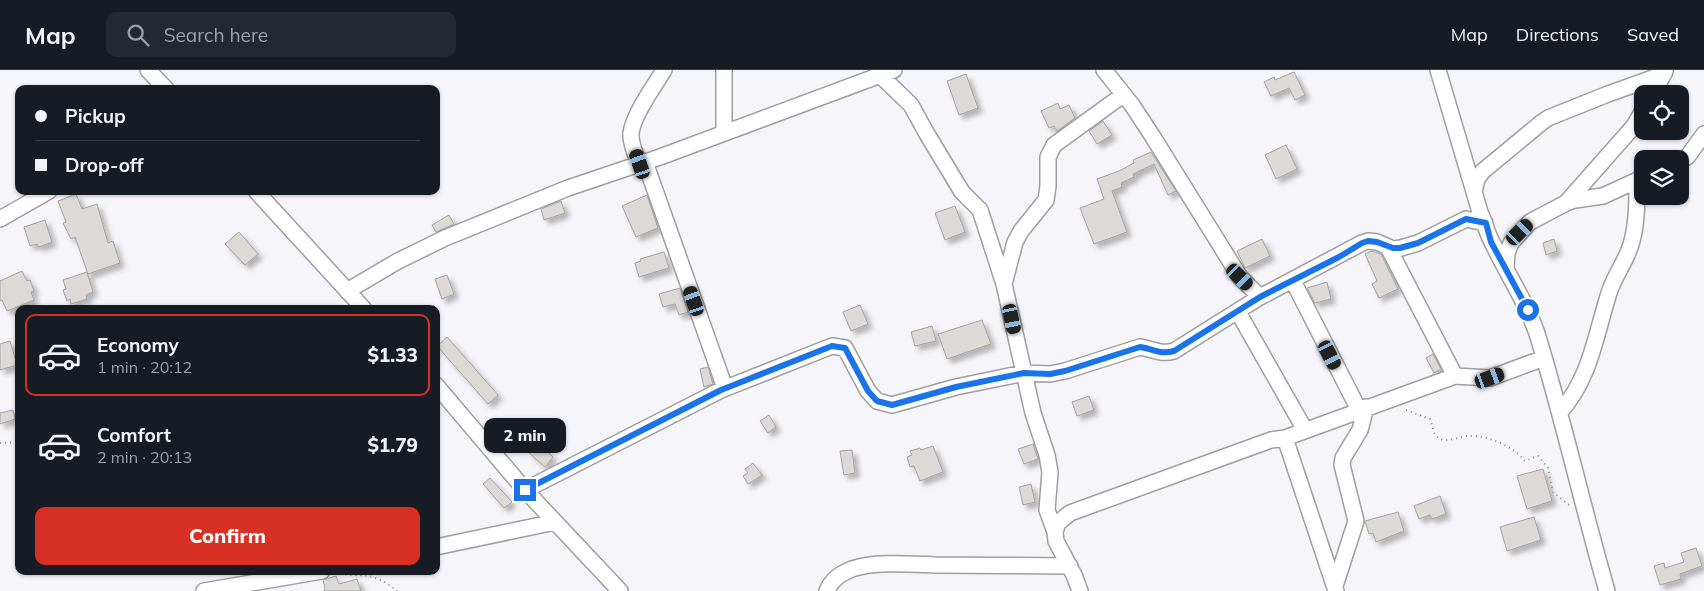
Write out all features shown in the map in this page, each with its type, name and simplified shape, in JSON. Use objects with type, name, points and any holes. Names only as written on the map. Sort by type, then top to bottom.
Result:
[{"type":"street","points":[[148,70],[162,85]]},
{"type":"street","points":[[664,70],[639,113],[631,134],[633,145],[642,163],[726,388]]},
{"type":"street","points":[[724,70],[724,133]]},
{"type":"street","points":[[1104,70],[1132,104],[1240,277],[1260,297]]},
{"type":"street","points":[[1438,70],[1480,212],[1486,223],[1491,242],[1528,310],[1544,358],[1572,454],[1584,511],[1607,591]]},
{"type":"street","points":[[347,291],[398,261],[445,238],[568,188],[724,133],[884,72],[912,105],[962,192],[980,210],[1004,284],[1032,413],[1047,455],[1050,472],[1047,510],[1056,540],[1070,566],[1080,591]]},
{"type":"street","points":[[1474,192],[1477,178],[1483,171],[1541,122],[1665,72]]},
{"type":"street","points":[[1658,85],[1665,72]]},
{"type":"street","points":[[1004,284],[1015,242],[1021,231],[1046,200],[1048,157],[1054,145],[1124,95]]},
{"type":"street","points":[[1566,203],[1634,126]]},
{"type":"street","points":[[1689,155],[1704,134]]},
{"type":"street","points":[[1506,269],[1507,252],[1511,243],[1530,222],[1566,203],[1603,196],[1634,182]]},
{"type":"street","points":[[0,219],[43,195]]},
{"type":"street","points":[[260,195],[360,305]]},
{"type":"street","points":[[1560,412],[1577,390],[1593,350],[1611,288],[1632,242],[1637,205]]},
{"type":"street","points":[[525,490],[726,388],[832,346],[845,348],[868,391],[877,401],[892,405],[956,387],[1024,373],[1050,374],[1065,371],[1140,347],[1149,348],[1161,353],[1174,351],[1260,297],[1362,243],[1368,241],[1377,242],[1388,247],[1400,248],[1418,243],[1466,219],[1486,223]]},
{"type":"street","points":[[1388,247],[1455,376]]},
{"type":"street","points":[[1293,281],[1362,409],[1360,430],[1343,458],[1342,464],[1356,521],[1335,588]]},
{"type":"street","points":[[1238,312],[1305,430]]},
{"type":"street","points":[[1055,532],[1058,524],[1070,513],[1271,440],[1285,438],[1455,376],[1490,378],[1544,358]]},
{"type":"street","points":[[440,390],[525,490],[620,591]]},
{"type":"street","points":[[1285,438],[1335,588]]},
{"type":"street","points":[[440,546],[555,522]]},
{"type":"street","points":[[827,591],[830,583],[838,575],[866,566],[904,564],[1070,566]]},
{"type":"street","points":[[204,591],[298,575]]},
{"type":"path","points":[[1385,401],[1430,419],[1435,435],[1443,440],[1448,441],[1467,436],[1478,436],[1509,447],[1525,461],[1538,456],[1548,468],[1553,492],[1570,505],[1584,511]]},
{"type":"path","points":[[0,443],[15,442]]},
{"type":"path","points":[[345,575],[376,578],[398,591]]},
{"type":"building","points":[[1294,72],[1305,95],[1295,100],[1289,88],[1271,96],[1264,82],[1274,77],[1275,80]]},
{"type":"building","points":[[966,74],[978,108],[959,115],[947,81]]},
{"type":"building","points":[[1058,103],[1060,109],[1069,105],[1075,118],[1057,131],[1054,126],[1049,128],[1041,111]]},
{"type":"building","points":[[1103,121],[1112,135],[1097,144],[1089,131]]},
{"type":"building","points":[[1286,145],[1297,169],[1276,179],[1265,155]]},
{"type":"building","points":[[1151,152],[1176,191],[1168,195],[1154,164],[1133,174],[1134,177],[1121,183],[1122,187],[1112,191],[1127,232],[1094,244],[1080,208],[1104,199],[1097,179],[1119,171],[1134,163],[1133,160]]},
{"type":"building","points":[[76,195],[82,209],[97,204],[108,243],[113,241],[120,263],[88,274],[75,237],[71,239],[63,223],[66,222],[58,201]]},
{"type":"building","points":[[647,195],[658,228],[636,237],[622,206]]},
{"type":"building","points":[[561,201],[565,213],[544,220],[541,209]]},
{"type":"building","points":[[955,206],[965,232],[945,240],[935,213]]},
{"type":"building","points":[[449,215],[454,224],[436,232],[432,225]]},
{"type":"building","points":[[45,220],[52,242],[39,247],[37,244],[30,246],[24,227]]},
{"type":"building","points":[[239,232],[258,254],[245,265],[225,244]]},
{"type":"building","points":[[1262,239],[1270,256],[1245,268],[1237,251]]},
{"type":"building","points":[[1554,239],[1557,251],[1546,255],[1543,243]]},
{"type":"building","points":[[1371,251],[1381,254],[1398,289],[1379,298],[1372,284],[1377,281],[1365,254]]},
{"type":"building","points":[[664,252],[669,268],[639,277],[635,263],[641,261],[640,259]]},
{"type":"building","points":[[22,271],[27,281],[30,280],[34,291],[31,292],[34,300],[22,305],[15,305],[15,308],[7,311],[2,300],[0,301],[0,281]]},
{"type":"building","points":[[87,272],[93,292],[86,295],[87,299],[71,304],[70,299],[67,301],[63,290],[66,289],[63,280]]},
{"type":"building","points":[[447,275],[454,294],[442,299],[435,279]]},
{"type":"building","points":[[1327,282],[1331,299],[1315,303],[1307,288]]},
{"type":"building","points":[[680,288],[688,312],[679,315],[675,304],[663,307],[659,294]]},
{"type":"building","points":[[860,305],[868,324],[851,331],[843,312]]},
{"type":"building","points":[[982,320],[991,344],[947,359],[938,334]]},
{"type":"building","points":[[932,326],[936,341],[915,346],[911,332]]},
{"type":"building","points":[[447,337],[498,395],[488,404],[440,349],[440,343]]},
{"type":"building","points":[[10,341],[15,366],[0,370],[0,344]]},
{"type":"building","points":[[1433,354],[1441,369],[1434,373],[1426,358]]},
{"type":"building","points":[[708,367],[713,384],[704,387],[700,369]]},
{"type":"building","points":[[1089,396],[1094,410],[1077,416],[1072,402]]},
{"type":"building","points":[[13,410],[15,419],[0,424],[0,413]]},
{"type":"building","points":[[769,415],[776,427],[768,433],[760,421]]},
{"type":"building","points":[[537,442],[553,457],[545,467],[528,452]]},
{"type":"building","points":[[1033,444],[1038,459],[1024,464],[1018,449]]},
{"type":"building","points":[[933,446],[943,472],[920,481],[914,466],[910,467],[907,457],[912,455],[910,451]]},
{"type":"building","points":[[852,450],[855,473],[844,475],[840,451]]},
{"type":"building","points":[[753,463],[762,475],[748,484],[743,476],[748,473],[745,469]]},
{"type":"building","points":[[1543,469],[1552,501],[1527,509],[1517,476]]},
{"type":"building","points":[[490,478],[512,502],[504,508],[483,484]]},
{"type":"building","points":[[1031,484],[1035,502],[1023,505],[1019,487]]},
{"type":"building","points":[[1440,496],[1446,514],[1432,519],[1430,515],[1419,519],[1414,506]]},
{"type":"building","points":[[1398,512],[1404,531],[1376,542],[1373,533],[1369,534],[1365,521]]},
{"type":"building","points":[[1534,517],[1541,540],[1507,551],[1500,527]]},
{"type":"building","points":[[1696,548],[1702,566],[1680,574],[1681,579],[1660,585],[1654,566],[1664,563],[1665,568],[1684,562],[1681,553]]},
{"type":"building","points":[[336,576],[339,584],[357,579],[361,591],[324,591],[323,580]]},
{"type":"route","points":[[525,490],[721,390],[832,346],[845,348],[868,391],[882,404],[892,405],[956,387],[1024,373],[1050,374],[1065,371],[1140,347],[1167,354],[1260,297],[1339,257],[1362,243],[1368,241],[1377,242],[1393,248],[1400,248],[1418,243],[1466,219],[1486,223],[1491,242],[1528,310]]}]
